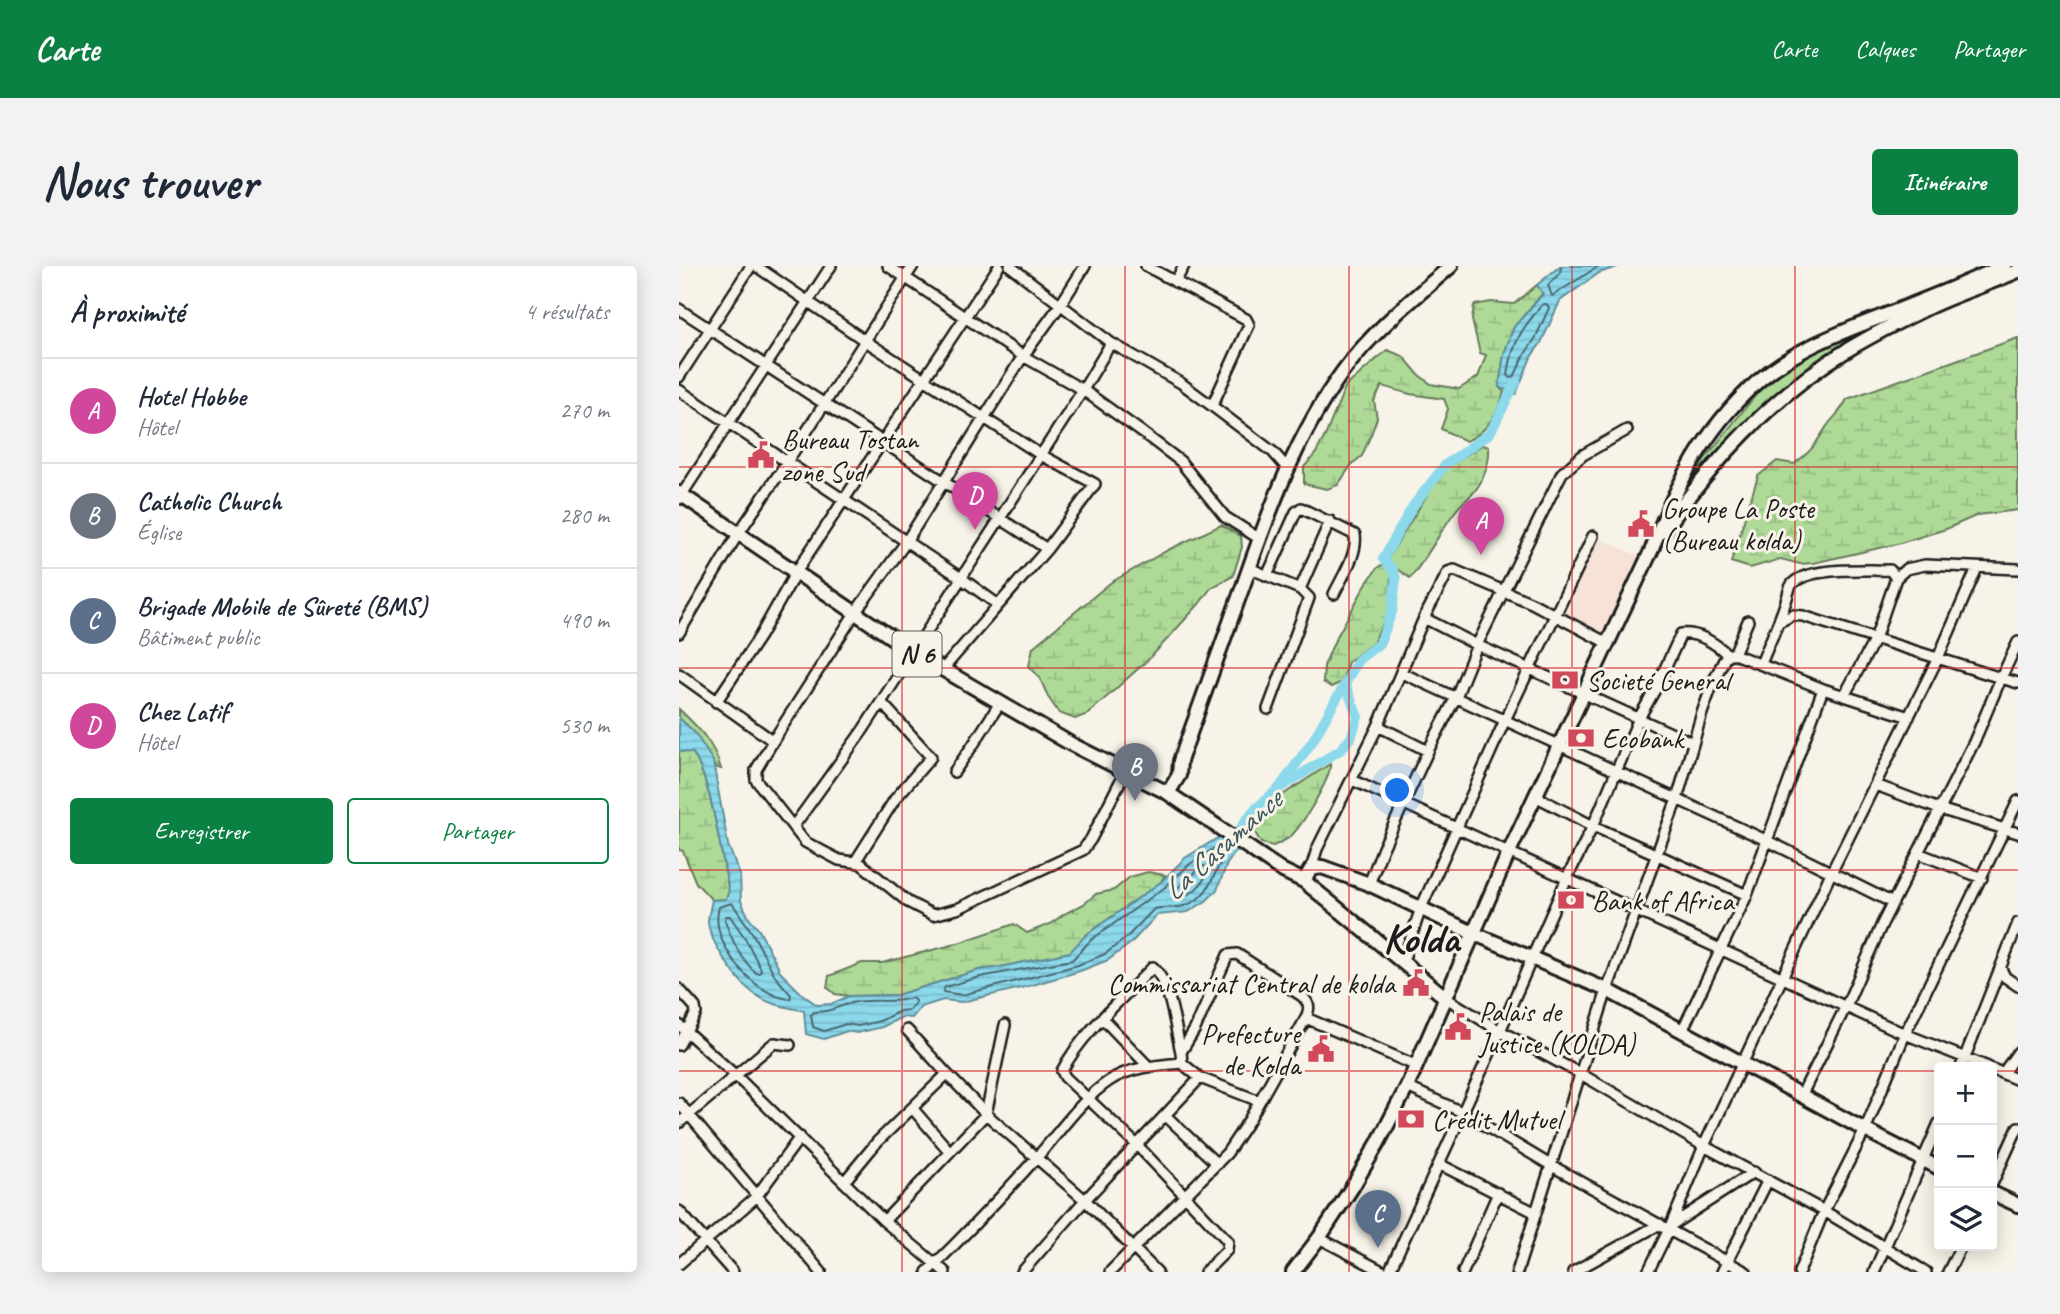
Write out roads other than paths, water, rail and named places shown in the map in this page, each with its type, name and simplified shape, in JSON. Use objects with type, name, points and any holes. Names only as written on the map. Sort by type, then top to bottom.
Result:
[{"type":"main road","points":[[1446,998],[1304,881],[1283,871],[1188,804],[1164,791],[1179,768],[1260,539],[1288,469],[1315,414],[1371,337],[1449,266]]},
{"type":"main road","points":[[1293,1272],[1319,1238],[1378,1143],[1407,1087],[1509,852],[1652,549],[1668,507],[1697,451],[1718,422],[1754,385],[1790,358],[1839,334],[2004,266]]},
{"type":"main road","points":[[1652,549],[1686,499],[1719,459],[1807,377],[1849,349],[1931,306],[2018,271]]},
{"type":"main road","name":"N 6","points":[[680,496],[913,652],[1071,744],[1164,791]]},
{"type":"main road","points":[[1179,768],[1182,795],[1188,804]]},
{"type":"main road","points":[[1304,881],[1311,869],[1322,867],[1369,884],[1475,934],[1607,990],[1934,1166]]},
{"type":"main road","points":[[1997,1195],[2018,1205]]},
{"type":"street","points":[[679,377],[754,266],[1041,455],[1095,484],[1047,548],[943,669]]},
{"type":"street","points":[[680,496],[831,266]]},
{"type":"street","points":[[888,266],[1023,356],[1083,390],[1180,461],[1226,517],[1260,539]]},
{"type":"street","points":[[679,633],[738,534],[913,266]]},
{"type":"street","points":[[716,702],[760,636],[796,572],[999,266]]},
{"type":"street","points":[[1010,266],[1111,343],[1152,365],[1212,405],[1273,452],[1288,469]]},
{"type":"street","points":[[1085,266],[1023,356],[906,542],[855,613],[755,770],[756,780],[805,842],[839,860],[860,863],[920,910],[933,915],[957,909],[1083,850],[1126,770]]},
{"type":"street","points":[[1146,266],[1210,298],[1246,319],[1249,325],[1212,405]]},
{"type":"street","points":[[1175,282],[1184,266]]},
{"type":"street","points":[[679,309],[1047,548]]},
{"type":"street","points":[[793,827],[881,702],[1111,343]]},
{"type":"street","points":[[679,390],[997,604]]},
{"type":"street","points":[[1369,884],[1428,751],[1456,697],[1477,645],[1562,473],[1583,455],[1627,430]]},
{"type":"street","points":[[1267,576],[1298,509],[1330,521],[1355,535],[1356,542],[1334,594]]},
{"type":"street","points":[[1300,589],[1330,521]]},
{"type":"street","points":[[1403,961],[1421,908],[1505,720],[1593,536]]},
{"type":"street","points":[[1844,696],[1875,639],[1896,578],[1906,569],[1924,565],[2018,569]]},
{"type":"street","points":[[1249,568],[1300,589],[1307,594],[1309,602],[1268,709]]},
{"type":"street","points":[[1648,1272],[1831,873],[1938,658],[1976,568]]},
{"type":"street","points":[[1311,869],[1317,849],[1378,726],[1424,618],[1448,572],[1454,570],[1556,615],[1607,643]]},
{"type":"street","points":[[1761,664],[1771,637],[1781,621],[1790,586],[1804,577],[1817,572],[1890,570],[1896,578]]},
{"type":"street","points":[[1781,621],[1793,615],[1803,616],[2018,683]]},
{"type":"street","points":[[1424,618],[1477,645],[1693,743]]},
{"type":"street","points":[[1517,1272],[1607,990],[1677,799],[1714,680],[1748,621]]},
{"type":"street","points":[[1319,1238],[1386,1272],[1500,1031],[1531,956],[1593,826],[1639,718],[1681,634],[1698,636],[1731,654],[1823,689],[1909,717]]},
{"type":"street","points":[[1801,1096],[1978,733],[2018,642]]},
{"type":"street","points":[[1402,673],[1768,841],[1893,903]]},
{"type":"street","points":[[679,674],[773,741]]},
{"type":"street","points":[[1682,1031],[1747,895],[1823,689]]},
{"type":"street","points":[[855,862],[895,799],[931,757],[881,702]]},
{"type":"street","points":[[954,772],[1000,703]]},
{"type":"street","points":[[1378,726],[1428,751]]},
{"type":"street","points":[[1352,780],[1846,1006],[1961,1062]]},
{"type":"street","points":[[1876,785],[1939,809],[2018,833]]},
{"type":"street","points":[[1537,797],[1593,826],[1747,895]]},
{"type":"street","points":[[1799,1272],[1824,1211],[1865,1130],[1905,1034],[2018,801]]},
{"type":"street","points":[[1918,853],[1982,878]]},
{"type":"street","points":[[1963,1062],[2018,923]]},
{"type":"street","points":[[1110,1272],[1217,1164],[1249,1120],[1306,1018],[1310,1009],[1308,1003],[1302,996],[1237,954],[1228,954],[1195,1029],[1181,1052]]},
{"type":"street","points":[[1205,1272],[1227,1250],[1228,1241],[1062,1071],[1067,1061],[1103,1019],[1153,967],[1161,974],[1165,987],[1182,1063],[1200,1078],[1259,1101]]},
{"type":"street","points":[[2001,969],[2005,977],[2018,986]]},
{"type":"street","points":[[679,989],[695,1007],[695,1016],[683,1028],[679,1045]]},
{"type":"street","points":[[1446,998],[1704,1146],[1824,1211],[1926,1272]]},
{"type":"street","points":[[1306,1018],[1417,1066]]},
{"type":"street","points":[[1103,1019],[1149,1067]]},
{"type":"street","points":[[884,1221],[986,1114],[1005,1025]]},
{"type":"street","points":[[683,1028],[800,1137],[884,1221],[944,1272]]},
{"type":"street","points":[[907,1030],[986,1114],[1084,1200],[1157,1272]]},
{"type":"street","points":[[679,1123],[774,1043],[790,1045]]},
{"type":"street","points":[[2003,1073],[2018,1052]]},
{"type":"street","points":[[927,1272],[1037,1158],[1088,1100],[1110,1080],[1149,1067],[1182,1063]]},
{"type":"street","points":[[1997,1071],[2018,1080]]},
{"type":"street","points":[[844,1182],[877,1142],[947,1074]]},
{"type":"street","points":[[1021,1272],[1084,1200],[1200,1078]]},
{"type":"street","points":[[1407,1087],[1462,1112],[1552,1166],[1667,1226],[1746,1272]]},
{"type":"street","points":[[679,1103],[821,1272]]},
{"type":"street","points":[[913,1109],[950,1152]]},
{"type":"street","points":[[1166,1116],[1217,1164]]},
{"type":"street","points":[[1874,1272],[1938,1125]]},
{"type":"street","points":[[1997,1173],[2018,1127]]},
{"type":"street","points":[[679,1264],[756,1197],[800,1137]]},
{"type":"street","points":[[1439,1164],[1537,1213]]},
{"type":"street","points":[[1573,1272],[1667,1226],[1754,1172]]},
{"type":"street","points":[[1722,1272],[1768,1180]]},
{"type":"street","points":[[1463,1272],[1498,1193]]},
{"type":"street","points":[[679,1211],[733,1272]]},
{"type":"street","points":[[1948,1272],[1958,1251]]},
{"type":"water","points":[[1560,266],[1620,266],[1599,273],[1560,301],[1541,343],[1531,357],[1516,394],[1499,387],[1504,354],[1514,327],[1543,294],[1537,285]]},
{"type":"water","points":[[679,718],[695,733],[713,761],[728,845],[740,875],[741,901],[749,918],[759,930],[781,973],[817,1005],[831,1004],[849,996],[897,995],[979,970],[1070,952],[1086,935],[1161,882],[1185,858],[1221,836],[1238,848],[1227,864],[1217,890],[1206,901],[1188,912],[1157,915],[1131,943],[1108,960],[1029,986],[962,1002],[943,1000],[921,1007],[912,1018],[902,1017],[882,1027],[857,1033],[847,1031],[824,1039],[806,1034],[804,1011],[767,1001],[749,990],[726,962],[714,941],[708,922],[712,900],[726,899],[729,891],[706,782],[693,753],[679,751]]},
{"type":"waterway","name":"La Casamance","points":[[1230,843],[1253,811],[1278,789],[1340,750],[1351,738],[1358,717],[1345,684],[1358,660],[1380,643],[1392,612],[1396,579],[1393,570],[1383,559],[1413,506],[1445,465],[1490,433],[1516,382]]},
{"type":"waterway","points":[[1280,787],[1312,742],[1345,684]]},
{"type":"place","name":"Bureau Tostan zone Sud","points":[[761,455]]},
{"type":"place","name":"Groupe La Poste (Bureau kolda)","points":[[1641,524]]},
{"type":"place","name":"Chez Latif","points":[[975,530]]},
{"type":"place","name":"Hotel Hobbe","points":[[1481,555]]},
{"type":"place","name":"Societé General","points":[[1565,680]]},
{"type":"place","name":"Ecobank","points":[[1581,738]]},
{"type":"place","name":"Catholic Church","points":[[1135,801]]},
{"type":"place","name":"Bank of Africa","points":[[1571,900]]},
{"type":"place","name":"Commissariat Central de kolda","points":[[1416,983]]},
{"type":"place","name":"Palais de Justice (KOLDA)","points":[[1458,1027]]},
{"type":"place","name":"Prefecture de Kolda","points":[[1321,1049]]},
{"type":"place","name":"Crédit Mutuel","points":[[1411,1119]]},
{"type":"place","name":"Brigade Mobile de Sûreté (BMS)","points":[[1378,1248]]},
{"type":"district","name":"Kolda","points":[[1421,938]]}]
